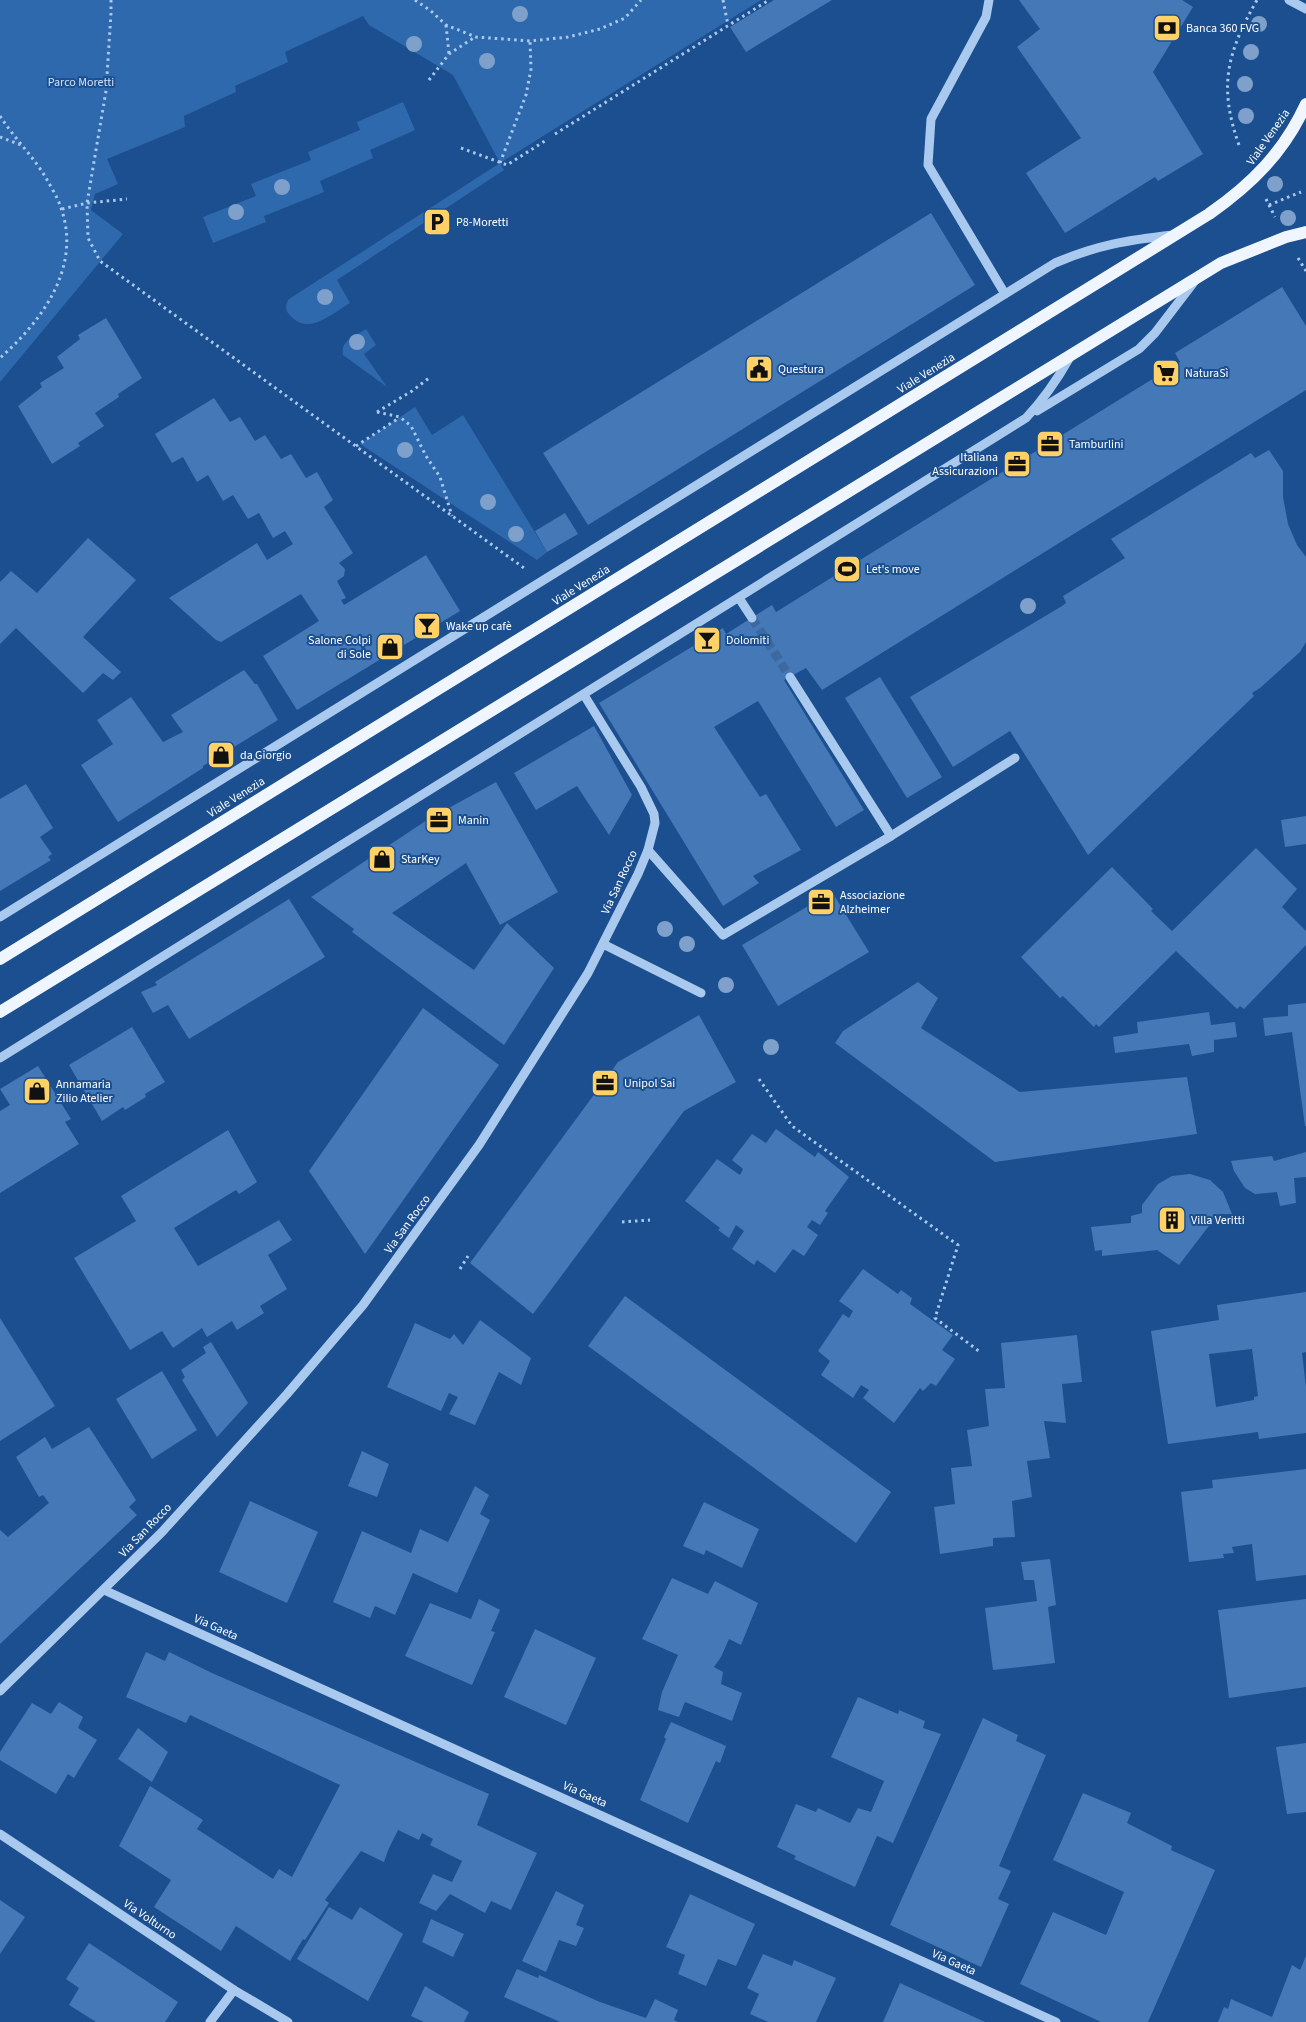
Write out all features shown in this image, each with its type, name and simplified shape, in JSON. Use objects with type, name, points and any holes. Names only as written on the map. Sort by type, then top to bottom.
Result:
[{"type":"main road","name":"Viale Venezia","points":[[0,959],[1235,196],[1256,178],[1285,139],[1306,104]]},
{"type":"main road","points":[[0,1012],[1221,263],[1255,248],[1306,232]]},
{"type":"street","points":[[990,0],[986,17],[931,119],[928,165],[1006,294]]},
{"type":"street","points":[[1289,0],[1306,9]]},
{"type":"street","name":"Viale Venezia","points":[[0,918],[1055,263],[1105,245],[1176,234]]},
{"type":"street","points":[[0,1058],[1138,349],[1155,333],[1196,278]]},
{"type":"street","points":[[1026,418],[1053,386],[1070,356]]},
{"type":"street","points":[[739,598],[752,618]]},
{"type":"street","points":[[790,677],[892,836]]},
{"type":"street","name":"Via San Rocco","points":[[0,1691],[162,1532],[287,1394],[363,1305],[479,1145],[588,973],[648,850],[655,823],[654,814],[640,787],[584,695]]},
{"type":"street","points":[[648,850],[723,935],[892,836],[1015,758]]},
{"type":"street","points":[[603,944],[701,993]]},
{"type":"street","name":"Via Gaeta","points":[[104,1590],[1056,2022]]},
{"type":"street","name":"Via Volturno","points":[[0,1834],[234,1990],[288,2022]]},
{"type":"street","points":[[210,2022],[234,1990]]},
{"type":"path","points":[[111,0],[106,91],[88,203],[88,238],[100,261],[543,582]]},
{"type":"path","points":[[415,0],[446,25],[476,37],[530,41],[568,37],[600,29],[625,18],[642,0]]},
{"type":"path","points":[[723,0],[728,25]]},
{"type":"path","points":[[555,134],[768,0]]},
{"type":"path","points":[[1239,145],[1228,100],[1227,77],[1231,56],[1238,37],[1257,0]]},
{"type":"path","points":[[446,25],[449,54]]},
{"type":"path","points":[[429,80],[449,54],[476,37]]},
{"type":"path","points":[[500,163],[526,95],[531,69],[530,41]]},
{"type":"path","points":[[0,116],[44,175],[62,209],[67,252],[54,293],[24,335],[0,358]]},
{"type":"path","points":[[0,138],[21,145]]},
{"type":"path","points":[[461,148],[507,165],[548,139]]},
{"type":"path","points":[[1269,206],[1301,192]]},
{"type":"path","points":[[1265,197],[1278,222]]},
{"type":"path","points":[[62,209],[88,203],[127,200]]},
{"type":"path","points":[[1297,257],[1306,270]]},
{"type":"path","points":[[429,378],[412,391],[377,412],[400,417],[411,426],[426,456],[440,477],[452,516]]},
{"type":"path","points":[[356,446],[400,417]]},
{"type":"path","points":[[759,1078],[792,1126],[958,1245],[935,1318],[980,1352]]},
{"type":"path","points":[[622,1222],[650,1220]]},
{"type":"path","points":[[460,1269],[468,1256]]},
{"type":"green space","name":"Parco Moretti","points":[[0,0],[761,0],[500,163],[453,75],[369,25],[363,16],[285,52],[288,62],[235,86],[236,92],[184,116],[185,127],[107,159],[118,184],[95,194],[91,210],[123,234],[0,382]]},
{"type":"green space","points":[[403,102],[415,130],[370,150],[373,158],[320,181],[324,192],[264,216],[266,222],[213,243],[203,217],[256,196],[251,184],[311,160],[308,152],[360,130],[357,122]]},
{"type":"green space","points":[[500,163],[504,170],[337,280],[350,303],[327,318],[311,324],[303,324],[295,320],[288,313],[286,306],[289,299]]},
{"type":"green space","points":[[366,329],[376,345],[364,354],[387,387],[343,355],[346,342]]},
{"type":"green space","points":[[415,407],[432,435],[463,415],[547,552],[537,560],[360,444]]},
{"type":"building","points":[[774,0],[832,0],[746,52],[730,27]]},
{"type":"building","points":[[1019,0],[1182,0],[1193,7],[1153,72],[1203,154],[1158,181],[1155,177],[1065,233],[1026,173],[1081,138],[1017,47],[1040,29]]},
{"type":"building","name":"Questura","points":[[931,213],[975,285],[588,525],[543,453]]},
{"type":"building","points":[[1282,287],[1306,326],[1306,390],[822,690],[806,668],[784,680],[864,810],[836,827],[758,701],[714,727],[760,797],[766,794],[801,850],[753,876],[759,883],[723,906],[599,703],[723,628],[726,634],[772,605],[776,612],[1180,362],[1175,353]]},
{"type":"building","points":[[106,318],[142,378],[118,394],[119,397],[95,413],[104,426],[78,443],[80,446],[52,464],[18,406],[42,387],[40,383],[64,368],[57,357],[80,339],[78,335]]},
{"type":"building","points":[[214,398],[230,422],[240,417],[255,441],[265,435],[281,459],[291,454],[306,478],[317,472],[333,500],[324,507],[353,553],[339,563],[345,569],[344,576],[337,581],[346,598],[341,600],[344,605],[426,555],[460,611],[297,710],[263,656],[319,621],[301,594],[221,642],[216,640],[169,598],[257,543],[267,560],[293,544],[285,531],[273,538],[259,513],[248,519],[233,495],[223,501],[208,475],[197,482],[183,457],[172,463],[155,434]]},
{"type":"building","points":[[1269,450],[1283,471],[1283,497],[1288,524],[1297,545],[1306,557],[1306,642],[1300,652],[1252,693],[1254,696],[1088,855],[1010,731],[953,767],[910,697],[1062,606],[1066,603],[1063,596],[1125,558],[1111,539],[1251,453],[1255,458]]},
{"type":"building","points":[[565,513],[578,534],[547,552],[535,531]]},
{"type":"building","points":[[88,538],[136,580],[83,637],[121,672],[113,680],[103,673],[83,693],[16,628],[0,644],[0,582],[11,571],[37,593]]},
{"type":"building","points":[[244,670],[257,684],[278,720],[203,766],[203,768],[118,822],[81,765],[113,744],[97,720],[131,697],[163,742],[183,732],[171,715]]},
{"type":"building","points":[[880,677],[942,777],[907,798],[845,698]]},
{"type":"building","points":[[594,726],[632,795],[609,835],[577,786],[536,810],[514,773]]},
{"type":"building","points":[[496,782],[558,892],[500,925],[466,863],[392,913],[474,970],[507,923],[554,968],[504,1045],[352,932],[354,929],[311,897],[427,820]]},
{"type":"building","points":[[26,784],[53,828],[40,837],[52,854],[48,857],[51,860],[0,891],[0,799]]},
{"type":"building","points":[[1306,816],[1306,844],[1285,847],[1281,820]]},
{"type":"building","points":[[1256,848],[1297,889],[1282,907],[1306,931],[1306,945],[1244,1009],[1240,1006],[1237,1009],[1176,951],[1099,1027],[1096,1024],[1094,1027],[1063,996],[1060,998],[1021,957],[1112,867],[1153,909],[1151,911],[1172,931]]},
{"type":"building","points":[[832,892],[869,952],[778,1006],[742,945]]},
{"type":"building","points":[[289,899],[325,957],[189,1039],[168,1005],[153,1013],[141,992],[157,985],[155,982]]},
{"type":"building","points":[[918,982],[938,998],[921,1028],[1020,1092],[1187,1077],[1197,1134],[995,1162],[835,1043],[843,1031]]},
{"type":"building","points":[[1306,1003],[1305,1126],[1292,1032],[1265,1036],[1263,1018],[1288,1016],[1288,1005]]},
{"type":"building","points":[[423,1008],[499,1065],[365,1254],[309,1171]]},
{"type":"building","points":[[1209,1012],[1211,1025],[1235,1022],[1237,1037],[1214,1040],[1214,1052],[1192,1056],[1189,1044],[1115,1053],[1113,1037],[1138,1033],[1137,1022]]},
{"type":"building","points":[[699,1015],[736,1082],[684,1111],[533,1314],[470,1263],[618,1062]]},
{"type":"building","points":[[132,1027],[165,1082],[145,1094],[146,1097],[125,1110],[123,1107],[102,1121],[69,1065]]},
{"type":"building","points":[[38,1066],[71,1119],[65,1122],[79,1144],[0,1193],[0,1111],[10,1105],[0,1089]]},
{"type":"building","points":[[776,1129],[815,1157],[818,1152],[849,1177],[825,1211],[828,1213],[820,1225],[812,1220],[807,1227],[818,1235],[804,1256],[793,1249],[775,1273],[757,1260],[754,1265],[732,1249],[744,1231],[736,1225],[729,1238],[718,1230],[720,1228],[685,1201],[717,1159],[740,1175],[743,1169],[732,1160],[752,1134],[766,1143]]},
{"type":"building","points":[[228,1130],[257,1182],[239,1194],[236,1190],[174,1228],[198,1266],[279,1220],[292,1240],[268,1255],[287,1289],[260,1306],[264,1313],[237,1330],[232,1321],[207,1337],[202,1328],[173,1348],[162,1331],[130,1350],[74,1258],[136,1221],[121,1196]]},
{"type":"building","points":[[1306,1152],[1306,1177],[1294,1178],[1296,1203],[1280,1206],[1277,1192],[1255,1194],[1245,1188],[1234,1171],[1231,1161],[1272,1156],[1274,1161]]},
{"type":"building","name":"Villa Veritti","points":[[1190,1174],[1210,1180],[1223,1192],[1232,1214],[1218,1214],[1179,1265],[1157,1250],[1102,1256],[1102,1250],[1095,1251],[1091,1227],[1131,1223],[1131,1216],[1142,1213],[1142,1205],[1158,1184],[1172,1176]]},
{"type":"building","points":[[863,1269],[898,1294],[901,1290],[912,1298],[910,1304],[953,1335],[942,1350],[955,1359],[936,1386],[931,1383],[923,1391],[920,1388],[894,1423],[863,1398],[869,1390],[861,1385],[853,1398],[821,1375],[830,1361],[818,1351],[843,1314],[849,1318],[853,1311],[839,1301]]},
{"type":"building","points":[[1306,1292],[1306,1352],[1302,1353],[1306,1387],[1306,1433],[1259,1439],[1258,1432],[1168,1444],[1151,1331],[1219,1320],[1217,1305]],"holes":[[[1252,1349],[1258,1396],[1254,1397],[1254,1400],[1216,1407],[1209,1354]]]},
{"type":"building","points":[[625,1296],[891,1492],[856,1543],[588,1346]]},
{"type":"building","points":[[0,1318],[55,1406],[0,1441]]},
{"type":"building","points":[[480,1320],[531,1358],[521,1385],[499,1372],[475,1425],[449,1414],[458,1397],[449,1393],[441,1411],[387,1387],[415,1323],[450,1339],[454,1334],[463,1345]]},
{"type":"building","points":[[1077,1335],[1082,1382],[1062,1384],[1066,1423],[1044,1421],[1050,1458],[1027,1461],[1032,1497],[1012,1501],[1015,1537],[993,1538],[993,1546],[940,1554],[934,1507],[955,1504],[951,1468],[972,1466],[967,1430],[989,1426],[985,1389],[1005,1388],[1001,1343]]},
{"type":"building","points":[[211,1342],[248,1403],[217,1437],[182,1380],[185,1377],[181,1370],[206,1353],[203,1347]]},
{"type":"building","points":[[162,1371],[197,1430],[152,1459],[116,1399]]},
{"type":"building","points":[[89,1427],[136,1500],[129,1507],[137,1515],[0,1644],[0,1530],[8,1537],[49,1503],[43,1495],[39,1497],[16,1457],[45,1437],[52,1449]]},
{"type":"building","points":[[362,1451],[389,1464],[377,1497],[348,1486]]},
{"type":"building","points":[[1306,1469],[1306,1575],[1256,1581],[1252,1544],[1232,1547],[1234,1553],[1223,1554],[1224,1558],[1189,1562],[1181,1492],[1213,1488],[1212,1480]]},
{"type":"building","points":[[475,1486],[489,1495],[480,1514],[490,1520],[457,1593],[413,1573],[395,1615],[375,1606],[370,1618],[333,1602],[362,1531],[411,1553],[420,1529],[448,1542]]},
{"type":"building","points":[[250,1501],[318,1532],[287,1603],[219,1572]]},
{"type":"building","points":[[704,1502],[759,1529],[742,1568],[706,1550],[704,1555],[683,1546]]},
{"type":"building","points":[[1050,1559],[1056,1605],[1048,1607],[1055,1663],[993,1670],[985,1608],[1037,1601],[1034,1580],[1024,1580],[1021,1562]]},
{"type":"building","points":[[672,1578],[708,1594],[715,1581],[758,1603],[741,1645],[729,1639],[714,1667],[723,1672],[721,1684],[742,1693],[732,1721],[685,1702],[679,1717],[658,1710],[662,1692],[678,1655],[642,1639]]},
{"type":"building","points":[[479,1599],[500,1610],[491,1631],[495,1632],[472,1685],[405,1656],[430,1603],[471,1619]]},
{"type":"building","points":[[1306,1599],[1306,1687],[1229,1698],[1218,1610]]},
{"type":"building","points":[[535,1629],[596,1658],[566,1725],[504,1697]]},
{"type":"building","points":[[146,1652],[165,1661],[169,1652],[212,1673],[489,1794],[477,1825],[537,1853],[511,1910],[491,1901],[485,1913],[450,1894],[436,1911],[419,1903],[433,1874],[452,1882],[462,1861],[430,1845],[433,1839],[422,1833],[419,1840],[398,1830],[384,1862],[361,1851],[325,1900],[329,1903],[290,1961],[236,1926],[221,1951],[154,1907],[171,1880],[119,1846],[150,1786],[203,1820],[197,1829],[273,1879],[279,1869],[292,1877],[340,1785],[190,1715],[186,1723],[126,1697]]},
{"type":"building","points":[[858,1697],[898,1714],[899,1710],[925,1721],[923,1728],[941,1734],[893,1843],[877,1836],[855,1887],[794,1859],[796,1856],[777,1847],[796,1804],[816,1812],[818,1808],[850,1823],[858,1808],[871,1812],[884,1781],[831,1757]]},
{"type":"building","points":[[59,1702],[83,1717],[78,1728],[97,1740],[74,1778],[68,1774],[56,1794],[0,1760],[0,1752],[32,1703],[51,1714]]},
{"type":"building","points":[[983,1718],[1018,1735],[1016,1741],[1046,1755],[999,1866],[1011,1871],[998,1899],[1009,1904],[981,1967],[890,1925]]},
{"type":"building","points":[[671,1722],[726,1746],[720,1763],[716,1761],[688,1823],[640,1800],[666,1739],[664,1737]]},
{"type":"building","points":[[138,1728],[168,1752],[152,1782],[118,1759]]},
{"type":"building","points":[[1306,1743],[1306,1812],[1287,1814],[1276,1747]]},
{"type":"building","points":[[1083,1793],[1131,1813],[1127,1823],[1172,1846],[1171,1850],[1215,1870],[1148,2022],[1101,2022],[1020,1984],[1053,1912],[1106,1935],[1124,1892],[1053,1860]]},
{"type":"building","points":[[556,1891],[584,1905],[576,1925],[584,1928],[576,1946],[559,1940],[546,1972],[522,1961]]},
{"type":"building","points":[[690,1894],[755,1924],[736,1966],[718,1959],[706,1986],[678,1974],[685,1955],[666,1947]]},
{"type":"building","points":[[0,1900],[25,1917],[0,1954]]},
{"type":"building","points":[[329,1907],[352,1920],[360,1907],[403,1934],[368,2001],[297,1959]]},
{"type":"building","points":[[431,1919],[464,1934],[453,1957],[422,1942]]},
{"type":"building","points":[[89,1943],[178,2002],[165,2022],[96,2022],[69,2005],[79,1988],[66,1979]]},
{"type":"building","points":[[763,1954],[792,1966],[794,1960],[836,1978],[816,2022],[768,2022],[750,2014],[759,1994],[747,1988]]},
{"type":"building","points":[[1306,1956],[1306,2022],[1218,2022],[1224,2007],[1228,2009],[1231,1999],[1272,2017],[1292,1965],[1300,1970]]},
{"type":"building","points":[[517,1969],[538,1978],[539,1975],[600,2002],[646,2018],[655,1999],[678,2010],[674,2020],[678,2022],[560,2022],[504,1997]]},
{"type":"building","points":[[900,1983],[985,2022],[883,2022]]},
{"type":"building","points":[[425,1986],[469,2012],[464,2022],[424,2022],[411,2016]]},
{"type":"tunnel","points":[[752,618],[790,677]]},
{"type":"place","name":"Banca 360 FVG","points":[[1167,28]]},
{"type":"place","name":"P8-Moretti","points":[[437,222]]},
{"type":"place","name":"Questura","points":[[759,369]]},
{"type":"place","name":"NaturaSì","points":[[1166,373]]},
{"type":"place","name":"Tamburlini","points":[[1050,444]]},
{"type":"place","name":"Italiana Assicurazioni","points":[[1017,464]]},
{"type":"place","name":"Let's move","points":[[847,569]]},
{"type":"place","name":"Wake up cafè","points":[[427,626]]},
{"type":"place","name":"Dolomiti","points":[[707,640]]},
{"type":"place","name":"Salone Colpi di Sole","points":[[390,647]]},
{"type":"place","name":"da Giorgio","points":[[221,755]]},
{"type":"place","name":"Manin","points":[[439,820]]},
{"type":"place","name":"StarKey","points":[[382,859]]},
{"type":"place","name":"Associazione Alzheimer","points":[[821,902]]},
{"type":"place","name":"Unipol Sai","points":[[605,1083]]},
{"type":"place","name":"Annamaria Zilio Atelier","points":[[37,1091]]},
{"type":"place","name":"Villa Veritti","points":[[1172,1220]]}]
